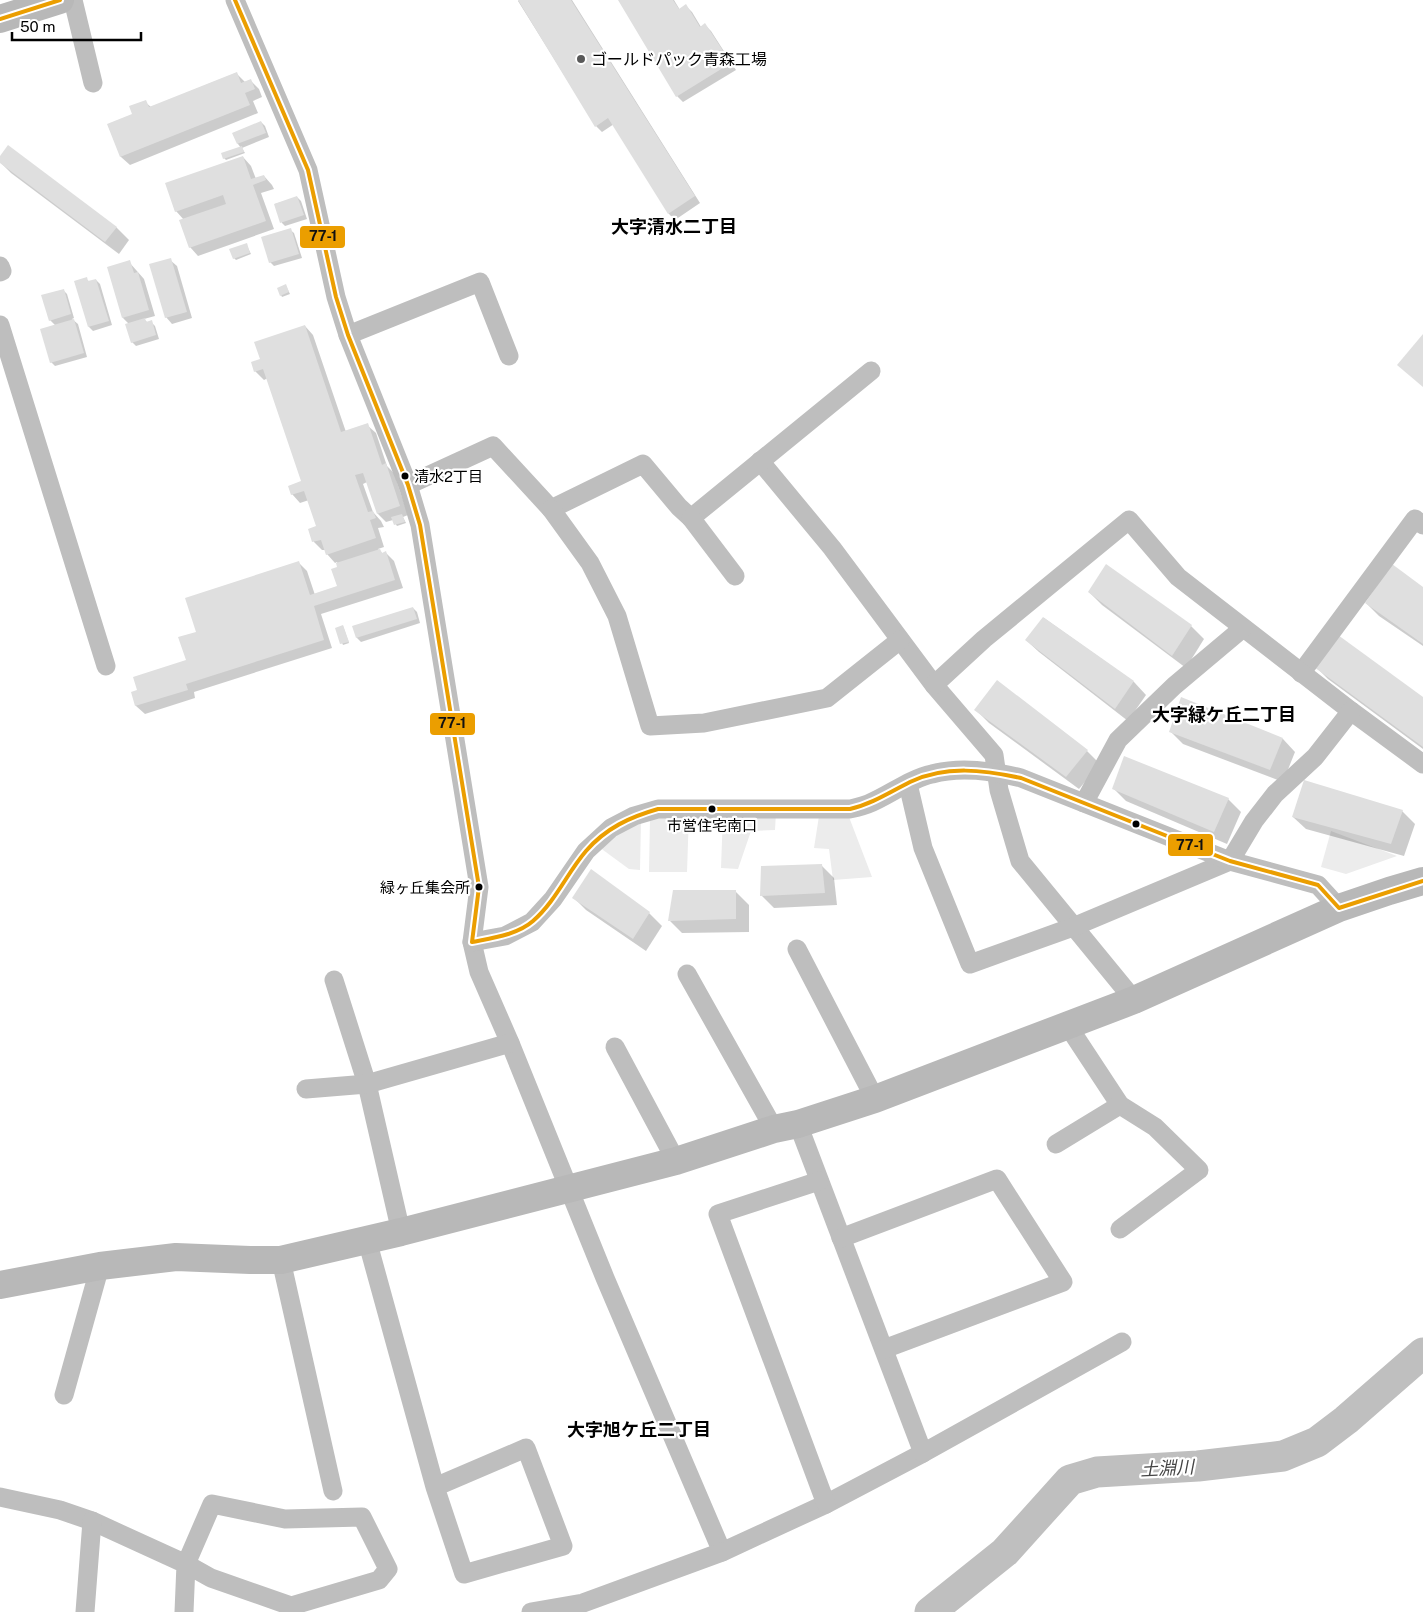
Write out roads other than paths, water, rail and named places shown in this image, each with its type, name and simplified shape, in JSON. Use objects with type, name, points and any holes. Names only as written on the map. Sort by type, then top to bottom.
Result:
[{"type":"street","points":[[0,18],[60,0]]},
{"type":"street","points":[[73,0],[93,84]]},
{"type":"street","points":[[235,0],[308,170],[336,297],[348,335],[408,485],[420,525],[479,887],[472,942],[479,972],[510,1043],[605,1278],[722,1552]]},
{"type":"street","points":[[0,266],[2,271],[0,272]]},
{"type":"street","points":[[348,335],[480,282],[509,356]]},
{"type":"street","points":[[0,325],[106,666]]},
{"type":"street","points":[[691,518],[871,371]]},
{"type":"street","points":[[408,485],[493,446],[551,509],[590,563],[617,616],[650,726],[704,723],[827,698],[900,640]]},
{"type":"street","points":[[760,461],[832,548],[934,685],[994,756],[1000,790],[1020,861],[1134,1000]]},
{"type":"street","points":[[551,509],[643,464],[679,507],[691,518],[735,576]]},
{"type":"street","points":[[1301,673],[1415,519],[1423,525]]},
{"type":"street","points":[[934,685],[1005,622],[1129,520],[1178,577],[1301,673],[1423,764]]},
{"type":"street","points":[[1084,803],[1118,740],[1174,686],[1243,628]]},
{"type":"street","points":[[908,784],[923,848],[970,964],[1073,927],[1230,861],[1254,821],[1275,794],[1315,757],[1351,711]]},
{"type":"street","points":[[472,942],[505,936],[532,922],[554,900],[586,851],[611,828],[634,816],[658,809],[850,809],[868,804],[931,774],[955,770],[996,772],[1021,778],[1230,861],[1318,885],[1340,908]]},
{"type":"street","points":[[0,1285],[100,1266],[176,1257],[282,1260],[401,1232],[676,1161],[874,1099],[1134,1000],[1340,908],[1423,881]]},
{"type":"street","points":[[797,949],[874,1099]]},
{"type":"street","points":[[688,974],[786,1126],[819,1181],[923,1453]]},
{"type":"street","points":[[334,980],[366,1084],[401,1232]]},
{"type":"street","points":[[1068,1026],[1120,1105],[1155,1127],[1199,1170],[1120,1228]]},
{"type":"street","points":[[306,1089],[366,1084],[510,1043]]},
{"type":"street","points":[[615,1047],[676,1161]]},
{"type":"street","points":[[1056,1144],[1120,1105]]},
{"type":"street","points":[[841,1238],[997,1179],[1063,1282],[884,1349]]},
{"type":"street","points":[[819,1181],[718,1214],[826,1504]]},
{"type":"street","points":[[367,1240],[435,1487],[464,1574],[563,1546],[526,1448],[435,1487]]},
{"type":"street","points":[[282,1260],[333,1491]]},
{"type":"street","points":[[64,1395],[100,1266]]},
{"type":"street","points":[[531,1612],[582,1603],[722,1552],[826,1504],[923,1453],[1122,1342]]},
{"type":"street","points":[[0,1497],[60,1510],[92,1521],[186,1564],[211,1578],[291,1606],[379,1580],[388,1569],[362,1517],[285,1519],[212,1504],[186,1564],[184,1612]]},
{"type":"street","points":[[85,1612],[92,1521]]},
{"type":"waterway","name":"土淵川","points":[[930,1612],[1005,1552],[1070,1480],[1097,1472],[1198,1466],[1283,1456],[1317,1442],[1346,1420],[1423,1353]]},
{"type":"place","name":"ゴールドパック青森工場","points":[[581,59]]},
{"type":"place","name":"清水2丁目","points":[[405,476]]},
{"type":"place","name":"市営住宅南口","points":[[712,809]]},
{"type":"place","name":"緑ヶ丘集会所","points":[[479,887]]},
{"type":"district","name":"大字清水二丁目","points":[[674,226]]},
{"type":"district","name":"大字緑ケ丘二丁目","points":[[1224,714]]},
{"type":"district","name":"大字旭ケ丘二丁目","points":[[639,1429]]}]
